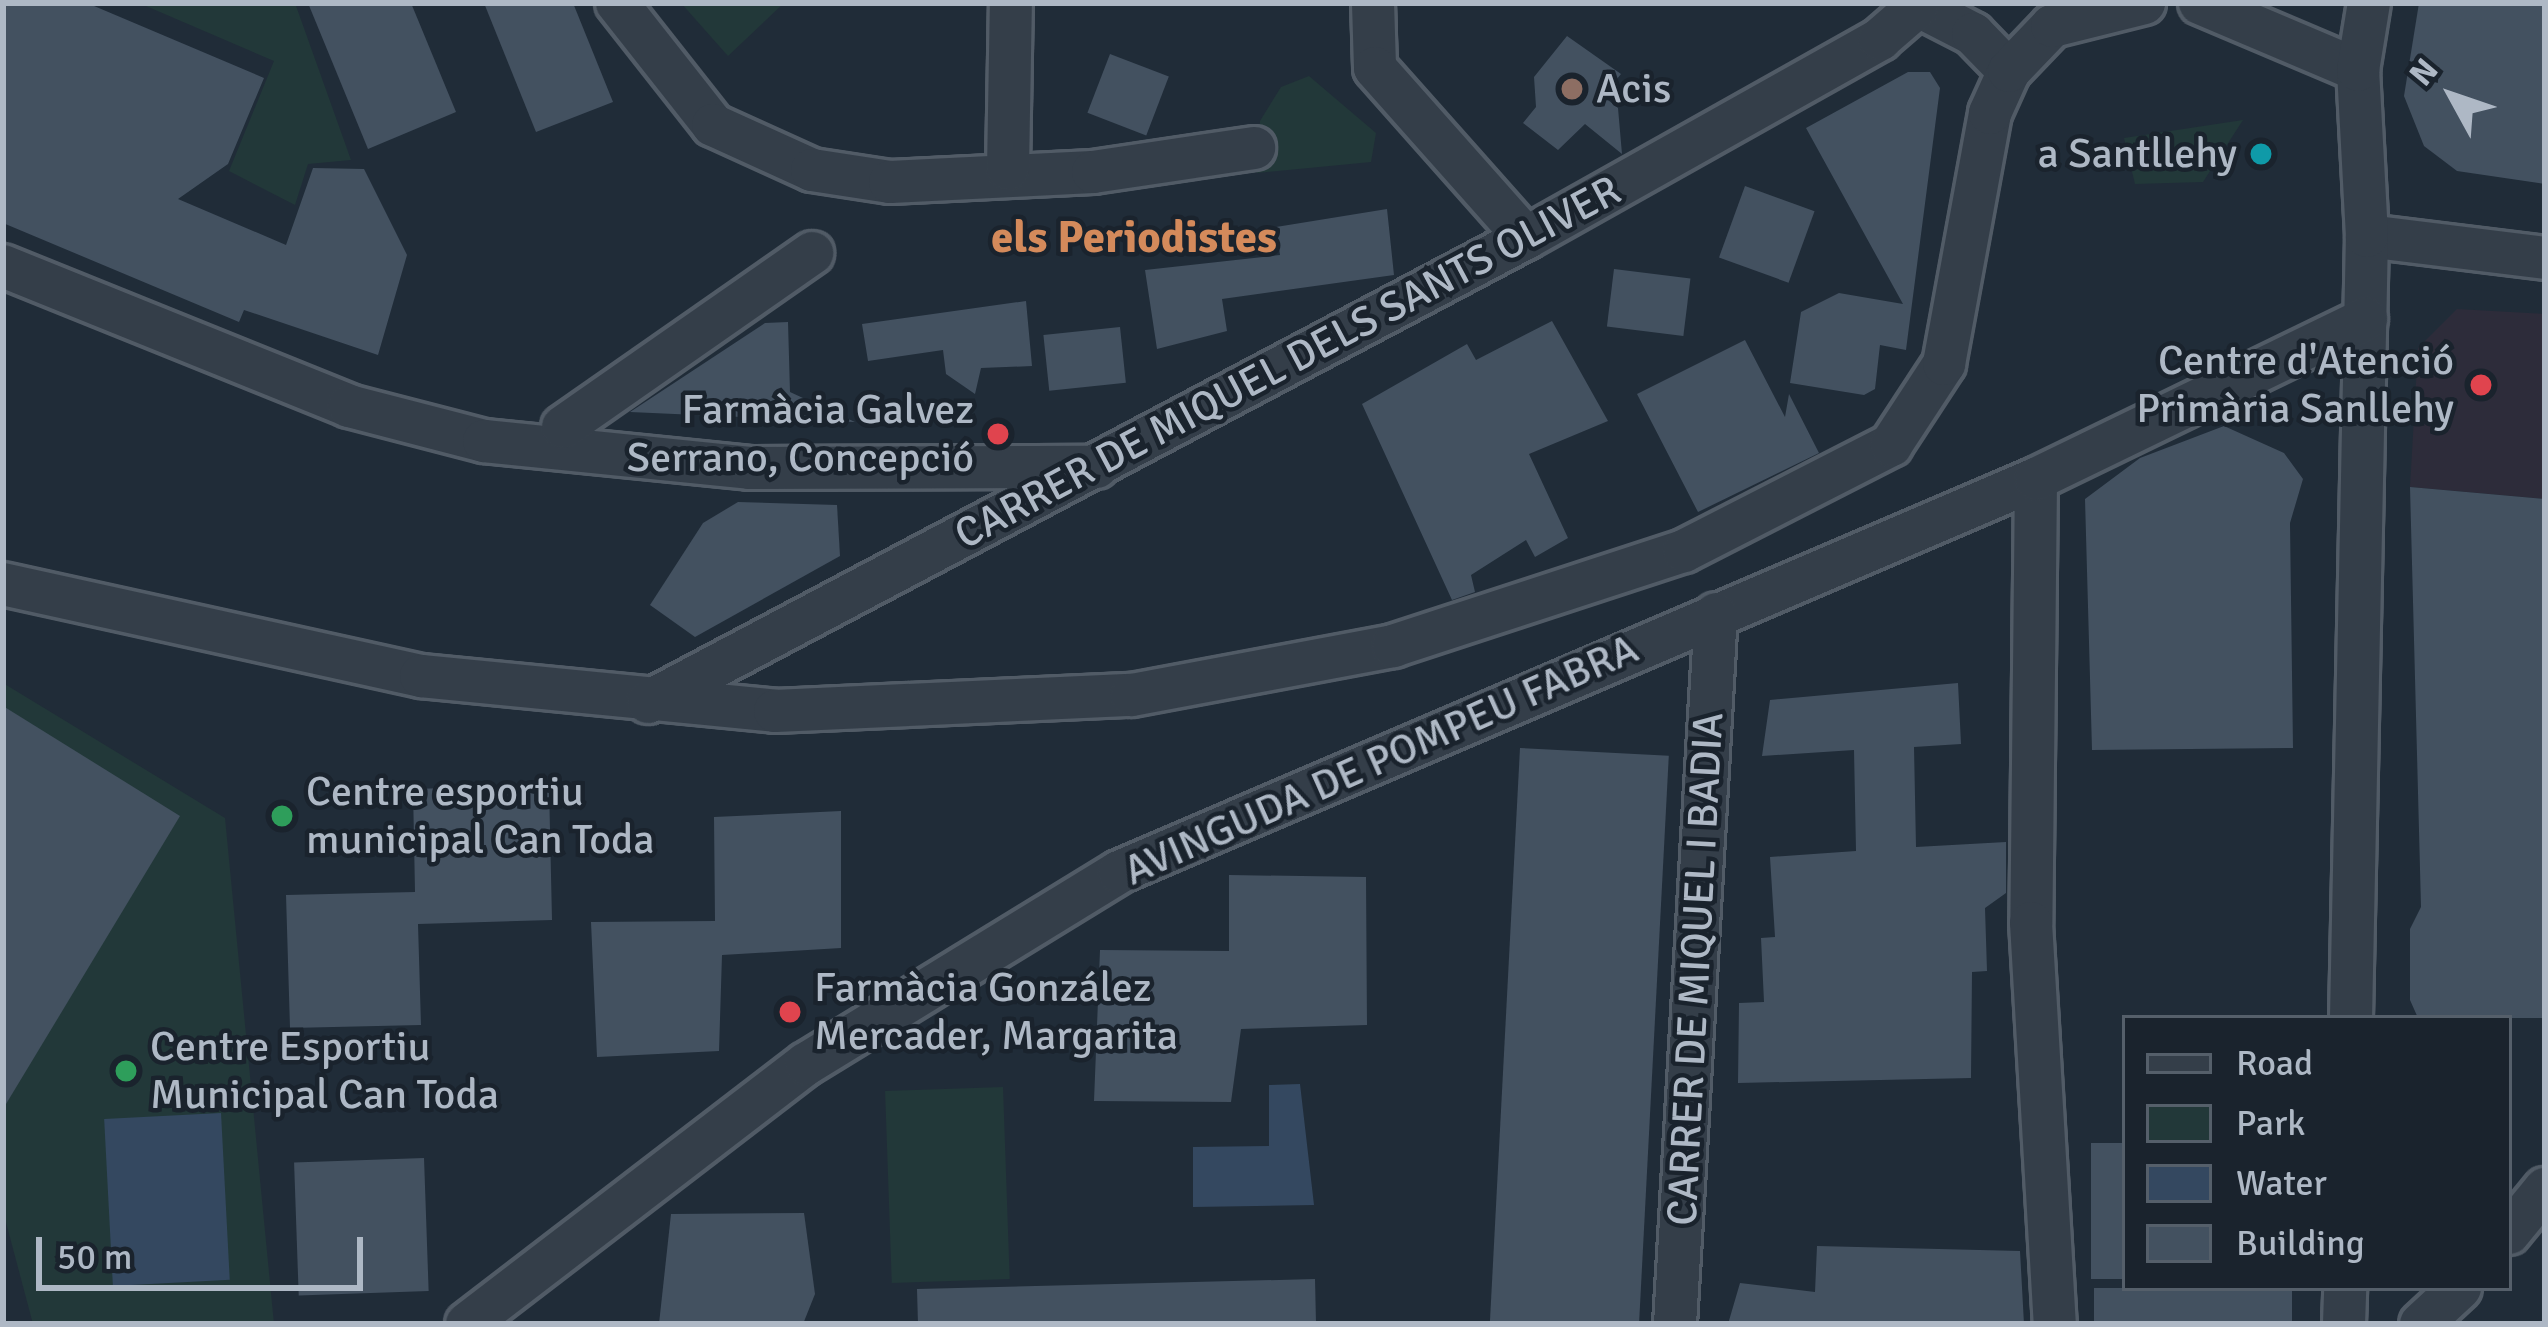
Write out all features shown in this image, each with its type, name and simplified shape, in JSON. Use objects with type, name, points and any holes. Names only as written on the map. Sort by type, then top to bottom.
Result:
[{"type":"street","points":[[617,3],[681,92],[757,150],[890,182],[1009,170],[1093,172],[1254,148]]},
{"type":"street","points":[[1009,170],[1011,3]]},
{"type":"street","points":[[1372,3],[1375,68],[1526,238]]},
{"type":"street","points":[[3,584],[286,653],[648,702],[895,713],[1174,689],[1465,626],[1801,500],[1891,445],[1944,364],[1990,113],[2008,71],[2050,15],[2144,3]]},
{"type":"street","points":[[2200,3],[2358,70]]},
{"type":"street","points":[[2350,1015],[2367,236],[2358,70],[2369,3]]},
{"type":"street","points":[[1915,5],[1973,34],[2008,71]]},
{"type":"street","name":"CARRER DE MIQUEL DELS SANTS OLIVER","points":[[648,702],[1101,467],[1526,238],[1880,39],[1915,5]]},
{"type":"street","points":[[2367,236],[2545,258]]},
{"type":"street","points":[[563,427],[812,253]]},
{"type":"street","points":[[3,266],[350,406],[484,441],[750,468],[1101,467]]},
{"type":"street","name":"AVINGUDA DE POMPEU FABRA","points":[[467,1324],[806,1064],[1119,872],[2036,479],[2366,319]]},
{"type":"street","points":[[2036,479],[2031,923],[2055,1324]]},
{"type":"street","name":"CARRER DE MIQUEL I BADIA","points":[[1675,1324],[1716,614]]},
{"type":"street","points":[[2512,1229],[2545,1189]]},
{"type":"street","points":[[2344,1291],[2344,1324]]},
{"type":"street","points":[[2421,1324],[2457,1291]]},
{"type":"shaded area","name":"Centre d'Atenció Primària Sanllehy","points":[[2457,309],[2545,314],[2545,499],[2410,487],[2418,348]]},
{"type":"green space","points":[[139,3],[295,3],[351,160],[308,164],[295,205],[229,171],[274,61]]},
{"type":"green space","points":[[681,3],[784,3],[728,56]]},
{"type":"green space","points":[[1309,76],[1376,133],[1371,162],[1257,173],[1260,121],[1281,87]]},
{"type":"green space","points":[[2243,120],[2203,182],[2135,184],[2124,138]]},
{"type":"green space","name":"Centre Esportiu Municipal Can Toda","points":[[3,683],[225,818],[274,1324],[33,1324],[3,1211]]},
{"type":"green space","points":[[1003,1087],[1010,1279],[892,1283],[885,1091]]},
{"type":"water","points":[[1300,1084],[1314,1205],[1193,1207],[1193,1147],[1269,1146],[1269,1085]]},
{"type":"water","points":[[221,1113],[230,1280],[113,1286],[104,1119]]},
{"type":"building","points":[[3,3],[87,3],[264,78],[228,164],[178,199],[286,245],[313,168],[364,169],[407,255],[378,355],[244,310],[239,322],[3,223]]},
{"type":"building","points":[[308,3],[411,3],[456,112],[368,149]]},
{"type":"building","points":[[484,3],[573,3],[613,102],[536,132]]},
{"type":"building","points":[[2419,3],[2545,3],[2545,184],[2457,171],[2424,146],[2404,96]]},
{"type":"building","name":"Acis","points":[[1567,36],[1621,74],[1603,96],[1618,108],[1622,154],[1585,124],[1558,150],[1523,123],[1536,107],[1534,77]]},
{"type":"building","points":[[1110,54],[1169,77],[1146,135],[1087,113]]},
{"type":"building","points":[[1908,72],[1930,72],[1940,88],[1906,350],[1880,345],[1875,389],[1864,395],[1790,383],[1801,312],[1839,293],[1903,304],[1806,128]]},
{"type":"building","points":[[1745,186],[1815,211],[1789,283],[1719,257]]},
{"type":"building","points":[[1387,209],[1394,275],[1222,299],[1227,331],[1157,349],[1145,270],[1280,255],[1276,227]]},
{"type":"building","points":[[1614,269],[1690,278],[1683,336],[1607,327]]},
{"type":"building","points":[[1026,301],[1032,366],[981,368],[975,394],[946,374],[943,350],[868,361],[862,324]]},
{"type":"building","points":[[1552,321],[1608,421],[1529,454],[1568,538],[1535,557],[1526,540],[1471,575],[1475,592],[1452,600],[1362,404],[1467,344],[1476,360]]},
{"type":"building","points":[[788,322],[790,392],[855,422],[630,412],[765,323]]},
{"type":"building","points":[[1120,327],[1126,383],[1049,391],[1043,335]]},
{"type":"building","points":[[1745,340],[1785,417],[1789,394],[1819,453],[1698,512],[1637,394]]},
{"type":"building","points":[[2224,426],[2284,453],[2303,479],[2290,523],[2293,748],[2092,750],[2085,499],[2140,458]]},
{"type":"building","points":[[2410,487],[2545,499],[2545,1018],[2417,1015],[2410,1000],[2410,929],[2421,907]]},
{"type":"building","points":[[738,502],[837,505],[840,556],[695,637],[650,605],[703,523]]},
{"type":"building","points":[[1958,683],[1961,744],[1914,747],[1916,847],[2006,842],[2006,893],[1985,908],[1987,971],[1972,972],[1971,1078],[1738,1083],[1739,1003],[1764,1002],[1761,938],[1775,937],[1770,857],[1856,851],[1854,750],[1762,756],[1770,700]]},
{"type":"building","points":[[3,706],[180,816],[3,1109]]},
{"type":"building","points":[[1520,748],[1669,756],[1639,1324],[1490,1324]]},
{"type":"building","points":[[549,785],[552,920],[418,924],[421,1025],[290,1028],[286,895],[415,892],[413,789]]},
{"type":"building","points":[[841,811],[841,948],[722,955],[719,1051],[597,1057],[591,922],[715,921],[714,817]]},
{"type":"building","points":[[1229,875],[1366,877],[1367,1025],[1241,1029],[1231,1102],[1094,1101],[1100,950],[1229,951]]},
{"type":"building","points":[[2091,1143],[2122,1143],[2122,1279],[2091,1279]]},
{"type":"building","points":[[424,1158],[429,1291],[299,1295],[294,1163]]},
{"type":"building","points":[[804,1213],[815,1294],[803,1324],[659,1324],[671,1214]]},
{"type":"building","points":[[1817,1246],[2020,1251],[2024,1324],[1728,1324],[1740,1283],[1815,1292]]},
{"type":"building","points":[[1315,1279],[1316,1324],[918,1324],[917,1289]]},
{"type":"building","points":[[2094,1288],[2292,1291],[2292,1324],[2094,1324]]},
{"type":"place","name":"Acis","points":[[1572,89]]},
{"type":"place","name":"a Santllehy","points":[[2261,154]]},
{"type":"place","name":"Centre d'Atenció Primària Sanllehy","points":[[2481,385]]},
{"type":"place","name":"Farmàcia Galvez Serrano, Concepció","points":[[998,434]]},
{"type":"place","name":"Centre esportiu municipal Can Toda","points":[[282,816]]},
{"type":"place","name":"Farmàcia González Mercader, Margarita","points":[[790,1012]]},
{"type":"place","name":"Centre Esportiu Municipal Can Toda","points":[[126,1071]]},
{"type":"district","name":"els Periodistes","points":[[1134,238]]}]
